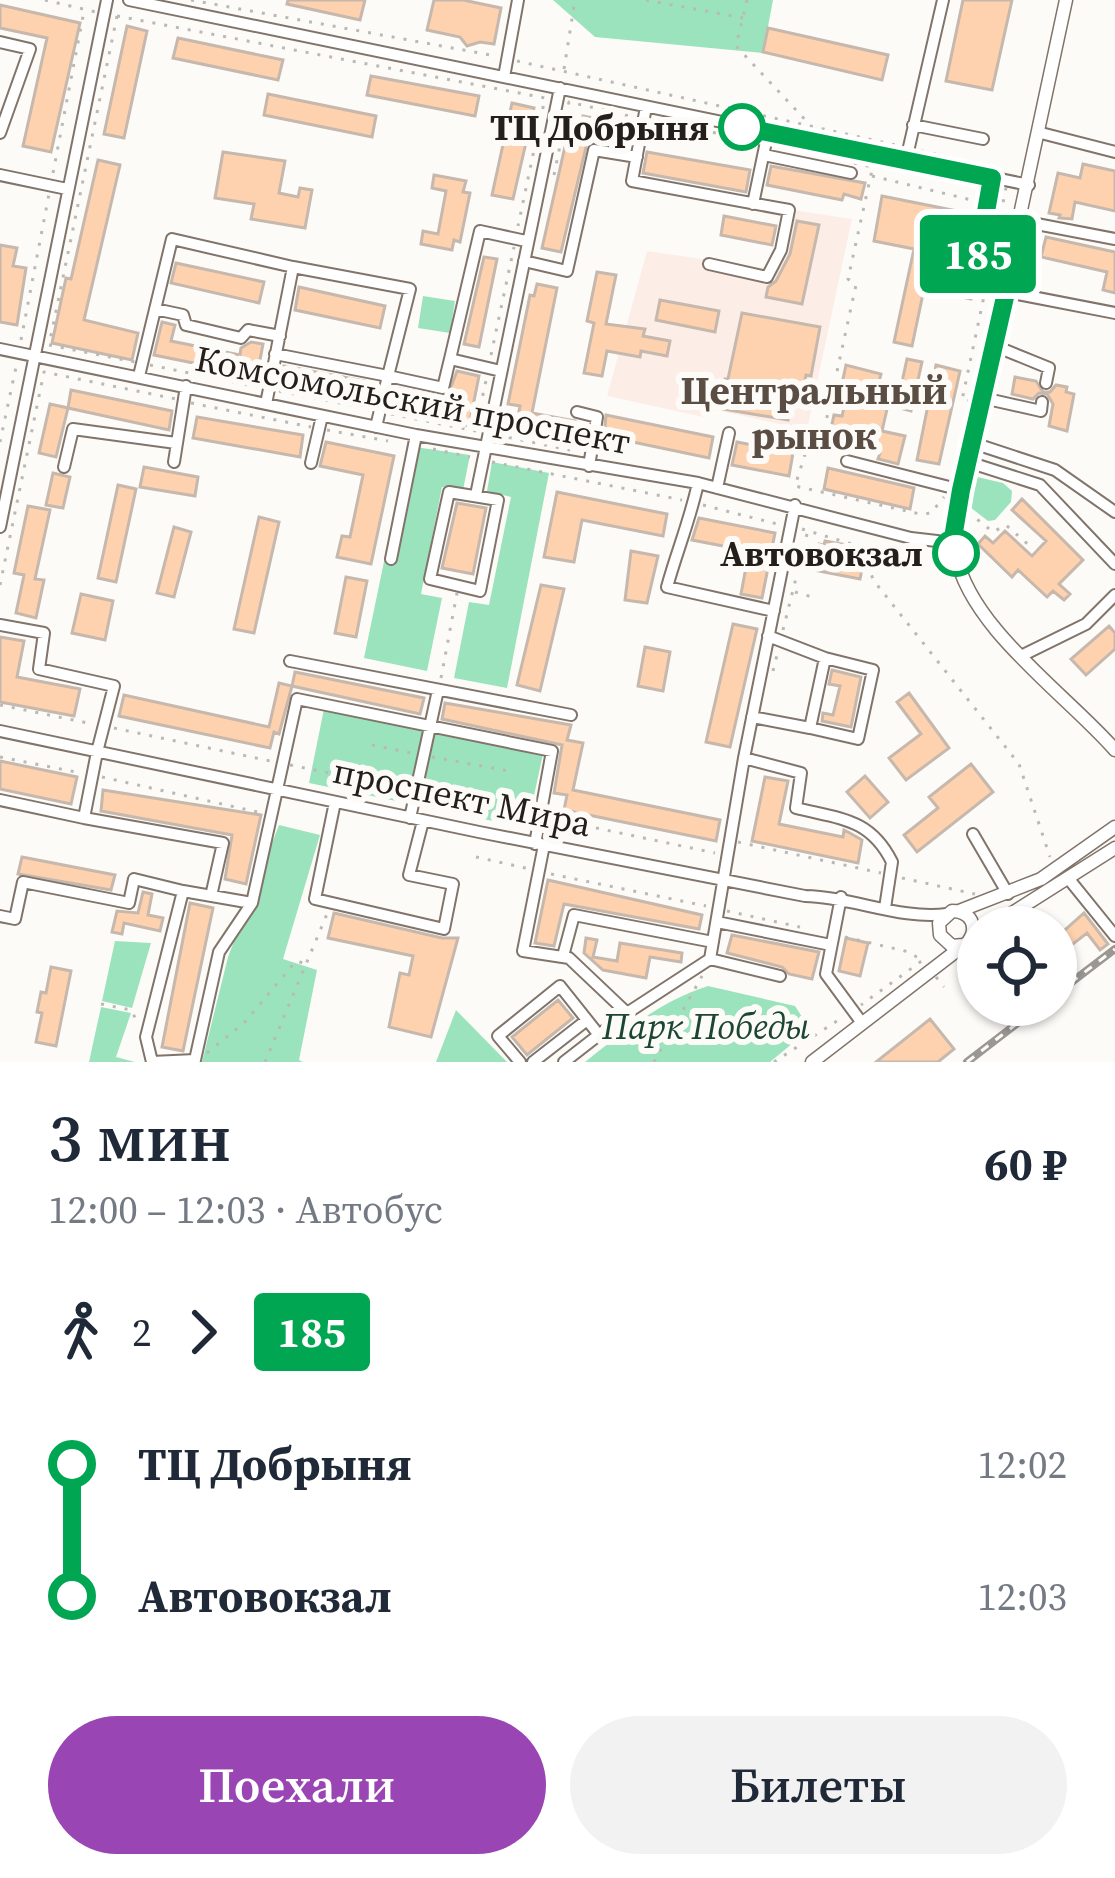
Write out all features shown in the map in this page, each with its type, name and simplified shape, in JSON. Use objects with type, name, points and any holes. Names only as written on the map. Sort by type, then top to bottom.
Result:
[{"type":"main road","points":[[1066,0],[995,346],[976,400],[968,462],[956,489],[954,543],[960,569],[979,607],[1115,750]]},
{"type":"main road","points":[[935,970],[941,948],[939,923],[953,912],[1008,894],[1054,871],[1115,827]]},
{"type":"main road","points":[[1023,906],[1115,848]]},
{"type":"main road","points":[[953,912],[957,914]]},
{"type":"main road","points":[[940,935],[947,944],[957,943]]},
{"type":"main road","points":[[812,1062],[957,952]]},
{"type":"street","points":[[129,0],[560,88],[851,168]]},
{"type":"street","points":[[504,77],[518,0]]},
{"type":"street","points":[[907,154],[943,0]]},
{"type":"street","points":[[0,527],[67,189],[109,10]]},
{"type":"street","points":[[0,42],[30,49],[0,133]]},
{"type":"street","points":[[476,495],[495,370],[524,261],[521,240],[560,88]]},
{"type":"street","points":[[645,113],[632,181],[789,210],[781,250],[767,277],[709,264]]},
{"type":"street","points":[[913,125],[982,139]]},
{"type":"street","points":[[1041,133],[1115,152]]},
{"type":"street","points":[[766,143],[877,147],[1029,185]]},
{"type":"street","points":[[753,204],[766,143]]},
{"type":"street","points":[[524,261],[567,271],[594,150],[637,157]]},
{"type":"street","points":[[0,175],[67,189]]},
{"type":"street","points":[[992,178],[976,268],[1010,275]]},
{"type":"street","points":[[1021,220],[1115,239]]},
{"type":"street","points":[[275,355],[443,388],[480,231],[521,240]]},
{"type":"street","points":[[139,376],[172,239],[410,290],[376,427]]},
{"type":"street","points":[[266,404],[293,267]]},
{"type":"street","points":[[1007,292],[1115,313]]},
{"type":"street","points":[[155,310],[183,315],[186,325],[241,338],[248,330],[280,336]]},
{"type":"street","points":[[995,346],[1049,368],[1046,383]]},
{"type":"street","name":"Комсомольский проспект","points":[[0,350],[416,435],[698,483],[911,538],[954,543]]},
{"type":"street","points":[[450,359],[495,370]]},
{"type":"street","points":[[174,462],[186,386]]},
{"type":"street","points":[[976,400],[1041,411],[1042,402]]},
{"type":"street","points":[[577,412],[597,417],[589,466]]},
{"type":"street","points":[[311,463],[322,416]]},
{"type":"street","points":[[64,467],[73,429],[176,443]]},
{"type":"street","points":[[717,488],[729,433]]},
{"type":"street","points":[[391,559],[416,435]]},
{"type":"street","points":[[0,442],[17,446]]},
{"type":"street","points":[[973,443],[1055,470],[1115,512]]},
{"type":"street","points":[[847,461],[956,489]]},
{"type":"street","points":[[968,462],[1040,485],[1115,564]]},
{"type":"street","points":[[698,483],[688,530],[681,538],[667,587],[773,611]]},
{"type":"street","points":[[449,491],[476,495],[498,500],[480,590],[430,579],[449,491]]},
{"type":"street","points":[[564,1062],[710,958],[752,717],[775,637],[773,611],[795,505]]},
{"type":"street","points":[[1023,655],[1086,624],[1115,595]]},
{"type":"street","points":[[0,625],[44,633],[39,669],[114,686],[84,818]]},
{"type":"street","points":[[752,717],[859,739],[873,670],[825,658],[775,637]]},
{"type":"street","points":[[810,728],[825,658]]},
{"type":"street","points":[[290,661],[571,715]]},
{"type":"street","points":[[335,802],[315,899],[444,929],[453,884],[409,875],[416,791],[439,690]]},
{"type":"street","points":[[183,891],[146,1037],[152,1062],[196,1060],[219,952],[252,903],[297,699],[552,751],[540,817],[539,872],[523,951],[563,956],[595,978],[628,1012]]},
{"type":"street","name":"проспект Мира","points":[[0,731],[540,844],[805,896],[841,897],[912,914],[940,935]]},
{"type":"street","points":[[744,758],[801,773],[796,808],[867,828],[888,855],[892,876],[885,908]]},
{"type":"street","points":[[0,800],[223,843],[211,896]]},
{"type":"street","points":[[973,834],[1008,894]]},
{"type":"street","points":[[1068,878],[1115,936]]},
{"type":"street","points":[[0,916],[14,919],[23,881],[129,903],[134,879],[252,903]]},
{"type":"street","points":[[841,897],[826,974],[862,1024]]},
{"type":"street","name":"проспект Мира","points":[[912,914],[953,912]]},
{"type":"street","points":[[563,956],[574,915],[713,942]]},
{"type":"street","points":[[718,915],[831,945]]},
{"type":"street","points":[[710,958],[780,976]]},
{"type":"street","points":[[520,1062],[498,1036],[560,986],[598,1035]]},
{"type":"street","points":[[533,1062],[587,1020]]},
{"type":"path","points":[[46,0],[545,98],[495,370],[475,431]]},
{"type":"path","points":[[191,0],[507,58],[907,154],[949,157]]},
{"type":"path","points":[[564,72],[575,0]]},
{"type":"path","points":[[646,0],[743,18]]},
{"type":"path","points":[[745,2],[736,46],[812,128]]},
{"type":"path","points":[[49,345],[109,10]]},
{"type":"path","points":[[569,102],[645,113],[766,143]]},
{"type":"path","points":[[877,147],[848,279],[856,285],[829,417],[822,440],[806,451],[795,486],[920,514],[931,513],[956,489]]},
{"type":"path","points":[[851,168],[872,167]]},
{"type":"path","points":[[870,176],[988,204]]},
{"type":"path","points":[[976,400],[962,400],[1005,191]]},
{"type":"path","points":[[0,442],[16,367]]},
{"type":"path","points":[[0,585],[44,372]]},
{"type":"path","points":[[964,509],[993,532],[1006,525],[1033,548]]},
{"type":"path","points":[[788,527],[868,550],[874,581],[1019,764],[1052,864]]},
{"type":"path","points":[[771,679],[775,637],[793,591],[808,530]]},
{"type":"path","points":[[443,672],[458,586]]},
{"type":"path","points":[[793,591],[812,597]]},
{"type":"path","points":[[0,705],[719,854]]},
{"type":"path","points":[[372,746],[509,772]]},
{"type":"path","points":[[0,758],[270,815]]},
{"type":"path","points":[[735,841],[982,896]]},
{"type":"path","points":[[476,857],[718,915]]},
{"type":"path","points":[[265,1062],[331,903]]},
{"type":"path","points":[[654,1062],[710,958]]},
{"type":"path","points":[[196,1060],[245,1022],[296,961],[309,964]]},
{"type":"path","points":[[935,970],[944,987]]},
{"type":"path","points":[[101,1004],[131,1010],[146,1037]]},
{"type":"shaded area","name":"Центральный рынок","points":[[786,209],[852,219],[807,430],[711,409],[708,418],[607,396],[647,251],[772,269]]},
{"type":"green space","points":[[553,0],[773,0],[763,53],[595,37]]},
{"type":"green space","points":[[423,296],[455,301],[450,333],[418,328]]},
{"type":"green space","points":[[408,446],[470,455],[463,490],[442,487],[421,594],[442,598],[427,671],[364,658]]},
{"type":"green space","points":[[492,462],[549,473],[507,688],[454,678],[469,602],[489,605],[511,497],[487,491]]},
{"type":"green space","points":[[973,476],[1003,483],[1012,491],[1011,502],[995,520],[988,521],[966,504]]},
{"type":"green space","points":[[324,709],[543,754],[527,828],[309,783]]},
{"type":"green space","points":[[279,825],[320,835],[283,959],[317,970],[299,1060],[303,1062],[202,1062],[228,957]]},
{"type":"green space","points":[[115,941],[151,943],[132,1008],[102,1001]]},
{"type":"green space","name":"Парк Победы","points":[[708,986],[795,1006],[810,1029],[770,1062],[585,1062],[659,1008]]},
{"type":"green space","points":[[101,1007],[131,1013],[116,1057],[135,1062],[89,1062]]},
{"type":"green space","points":[[456,1010],[507,1062],[436,1062]]},
{"type":"building","points":[[288,0],[365,0],[360,20],[287,4]]},
{"type":"building","points":[[434,0],[501,8],[494,44],[467,46],[460,37],[427,30]]},
{"type":"building","points":[[963,0],[1012,0],[992,90],[946,81]]},
{"type":"building","points":[[0,5],[80,23],[51,152],[23,146],[47,38],[0,28]]},
{"type":"building","points":[[127,26],[147,31],[124,138],[104,134]]},
{"type":"building","points":[[768,28],[888,55],[882,80],[763,52]]},
{"type":"building","points":[[178,38],[283,60],[278,80],[173,58]]},
{"type":"building","points":[[371,76],[479,96],[475,116],[367,95]]},
{"type":"building","points":[[268,94],[376,116],[372,137],[264,115]]},
{"type":"building","points":[[512,103],[534,108],[513,199],[492,195]]},
{"type":"building","points":[[583,116],[633,126],[629,146],[587,143],[561,252],[542,248],[566,142],[577,145]]},
{"type":"building","points":[[223,152],[285,161],[279,193],[298,197],[300,188],[312,190],[305,228],[251,219],[254,204],[215,198]]},
{"type":"building","points":[[647,152],[750,170],[746,192],[643,173]]},
{"type":"building","points":[[98,160],[120,165],[84,320],[138,333],[132,360],[52,343]]},
{"type":"building","points":[[1083,164],[1115,171],[1115,211],[1075,202],[1072,219],[1049,213],[1058,173],[1080,178]]},
{"type":"building","points":[[771,166],[865,183],[861,199],[844,194],[842,200],[767,185]]},
{"type":"building","points":[[434,175],[466,181],[463,192],[470,193],[460,242],[454,240],[452,250],[421,244],[423,231],[438,234],[446,191],[432,188]]},
{"type":"building","points":[[882,196],[967,213],[957,266],[976,278],[971,299],[924,289],[912,346],[894,342],[914,249],[874,241]]},
{"type":"building","points":[[724,216],[776,226],[772,245],[721,235]]},
{"type":"building","points":[[797,221],[819,225],[802,304],[766,297],[790,254]]},
{"type":"building","points":[[1046,237],[1115,252],[1115,293],[1103,290],[1107,272],[1041,257]]},
{"type":"building","points":[[0,245],[17,248],[13,266],[26,268],[17,325],[0,322]]},
{"type":"building","points":[[484,257],[497,259],[479,347],[464,344]]},
{"type":"building","points":[[176,263],[264,282],[259,303],[171,283]]},
{"type":"building","points":[[597,272],[616,275],[606,324],[645,329],[643,336],[670,341],[667,356],[607,351],[602,376],[584,373],[594,323],[587,321]]},
{"type":"building","points":[[537,284],[557,288],[532,413],[575,421],[571,443],[515,432],[520,406],[508,404],[530,295],[534,296]]},
{"type":"building","points":[[299,287],[385,306],[380,328],[295,310]]},
{"type":"building","points":[[660,300],[719,311],[715,332],[656,320]]},
{"type":"building","points":[[742,313],[820,327],[811,376],[806,375],[801,399],[792,398],[788,420],[723,409],[725,379]]},
{"type":"building","points":[[162,322],[175,325],[171,341],[240,355],[241,348],[251,342],[263,344],[257,376],[154,355]]},
{"type":"building","points":[[907,359],[922,362],[911,411],[888,405],[882,431],[905,436],[898,464],[878,459],[880,453],[828,442],[834,415],[842,416],[848,390],[841,388],[846,365],[881,374],[878,386],[900,391]]},
{"type":"building","points":[[936,365],[960,371],[939,464],[917,460]]},
{"type":"building","points":[[284,366],[364,381],[359,404],[279,388]]},
{"type":"building","points":[[457,371],[479,376],[469,426],[390,410],[395,388],[447,397]]},
{"type":"building","points":[[1015,377],[1036,381],[1043,392],[1056,385],[1074,394],[1067,431],[1049,426],[1053,404],[1047,394],[1039,393],[1033,399],[1012,394]]},
{"type":"building","points":[[71,390],[172,411],[169,430],[68,408]]},
{"type":"building","points":[[50,404],[68,408],[56,457],[39,453]]},
{"type":"building","points":[[606,415],[713,437],[709,458],[604,436]]},
{"type":"building","points":[[197,417],[303,435],[300,457],[193,438]]},
{"type":"building","points":[[326,442],[394,456],[371,564],[337,557],[342,536],[350,537],[363,475],[320,466]]},
{"type":"building","points":[[737,442],[793,453],[789,476],[732,465]]},
{"type":"building","points":[[144,467],[198,477],[195,496],[140,487]]},
{"type":"building","points":[[828,468],[914,488],[910,509],[824,489]]},
{"type":"building","points":[[53,473],[70,477],[63,508],[46,505]]},
{"type":"building","points":[[118,485],[136,489],[116,582],[98,578]]},
{"type":"building","points":[[557,492],[667,514],[663,536],[582,520],[574,562],[544,557]]},
{"type":"building","name":"Автовокзал","points":[[1022,499],[1083,560],[1059,584],[1070,594],[1064,600],[1053,591],[1047,597],[1018,570],[1012,577],[978,544],[985,536],[993,543],[1005,531],[1032,556],[1046,541],[1012,510]]},
{"type":"building","points":[[457,503],[486,508],[473,574],[442,568]]},
{"type":"building","points":[[28,506],[50,510],[35,579],[44,580],[36,618],[16,613],[24,575],[14,573]]},
{"type":"building","points":[[259,517],[279,522],[254,633],[234,629]]},
{"type":"building","points":[[699,518],[775,533],[762,598],[741,594],[749,551],[692,540]]},
{"type":"building","points":[[174,527],[191,532],[174,597],[157,593]]},
{"type":"building","points":[[825,541],[865,554],[860,579],[814,570],[819,544]]},
{"type":"building","points":[[631,551],[658,556],[647,603],[625,600]]},
{"type":"building","points":[[346,577],[367,581],[356,637],[335,633]]},
{"type":"building","points":[[541,585],[564,589],[540,691],[517,685]]},
{"type":"building","points":[[81,594],[113,601],[105,640],[72,633]]},
{"type":"building","points":[[733,624],[757,629],[730,747],[706,742]]},
{"type":"building","points":[[1109,626],[1115,633],[1115,649],[1086,675],[1071,659]]},
{"type":"building","points":[[0,637],[24,641],[17,677],[80,689],[74,716],[0,702]]},
{"type":"building","points":[[645,647],[670,652],[663,691],[638,686]]},
{"type":"building","points":[[832,670],[861,677],[851,727],[822,721],[823,713],[833,715],[840,686],[829,684]]},
{"type":"building","points":[[295,672],[424,698],[420,714],[292,686]]},
{"type":"building","points":[[279,683],[292,686],[279,734],[274,732],[270,748],[119,716],[124,695],[269,727]]},
{"type":"building","points":[[909,693],[949,748],[906,780],[889,758],[921,734],[897,702]]},
{"type":"building","points":[[445,703],[571,725],[567,740],[583,743],[573,790],[720,820],[716,841],[564,810],[567,795],[554,793],[562,745],[442,719]]},
{"type":"building","points":[[0,761],[77,777],[71,804],[0,789]]},
{"type":"building","points":[[971,764],[993,792],[917,852],[904,835],[938,808],[929,797]]},
{"type":"building","points":[[865,776],[888,802],[870,818],[847,792]]},
{"type":"building","points":[[765,777],[788,781],[779,824],[843,837],[844,830],[862,840],[858,863],[752,841]]},
{"type":"building","points":[[103,790],[261,815],[246,884],[225,879],[232,835],[101,811]]},
{"type":"building","points":[[22,857],[115,875],[111,890],[18,874]]},
{"type":"building","points":[[548,880],[702,915],[699,929],[564,904],[554,946],[535,943]]},
{"type":"building","points":[[143,892],[152,894],[148,915],[163,918],[160,931],[124,923],[122,934],[112,932],[117,911],[138,913]]},
{"type":"building","points":[[190,903],[213,908],[183,1051],[162,1047]]},
{"type":"building","points":[[334,913],[458,938],[431,1037],[389,1027],[400,973],[409,975],[413,956],[328,938]]},
{"type":"building","points":[[1084,913],[1108,944],[1100,950],[1087,933],[1077,941],[1077,919]]},
{"type":"building","points":[[732,935],[819,952],[812,979],[727,953]]},
{"type":"building","points":[[586,938],[597,940],[593,957],[617,961],[620,943],[682,953],[681,962],[650,957],[646,978],[603,970],[584,953]]},
{"type":"building","points":[[846,938],[868,943],[860,976],[839,971]]},
{"type":"building","points":[[51,967],[71,971],[56,1046],[36,1042],[41,992],[46,993]]},
{"type":"building","points":[[558,1000],[573,1018],[527,1055],[512,1037]]},
{"type":"building","points":[[930,1019],[954,1049],[938,1062],[876,1062]]},
{"type":"railway","points":[[1077,978],[1115,949]]},
{"type":"railway","points":[[967,1062],[1014,1026]]},
{"type":"bus line","name":"185","points":[[742,127],[992,178],[976,268],[1010,275],[961,490],[954,532],[956,553]]},
{"type":"place","name":"ТЦ Добрыня","points":[[742,127]]},
{"type":"place","name":"Автовокзал","points":[[956,553]]},
{"type":"district","name":"Центральный рынок","points":[[814,412]]}]
